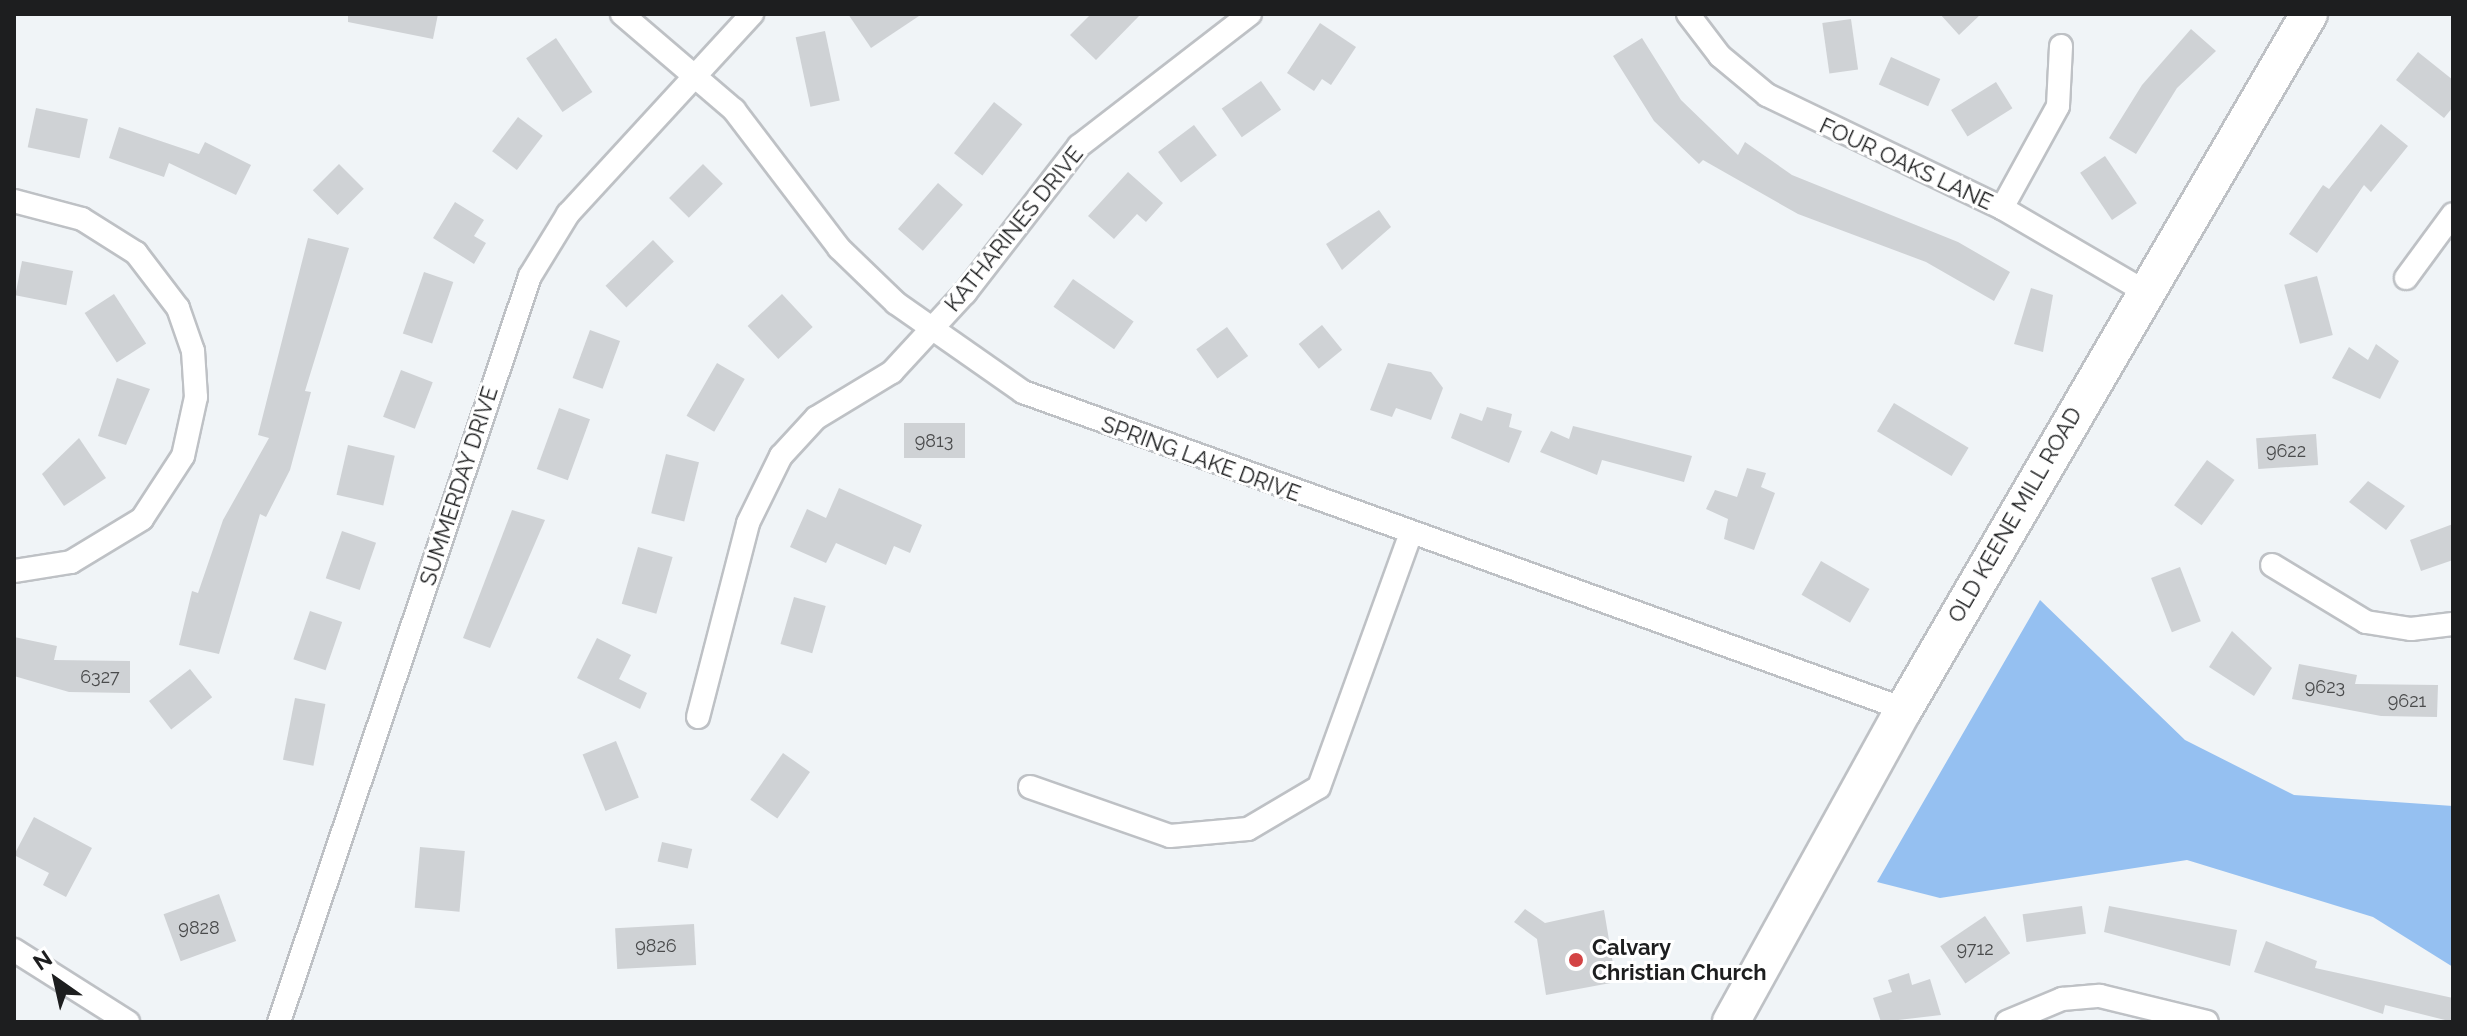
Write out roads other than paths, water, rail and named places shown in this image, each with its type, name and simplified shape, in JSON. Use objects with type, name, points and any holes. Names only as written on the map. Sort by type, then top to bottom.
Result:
[{"type":"main road","name":"OLD KEENE MILL ROAD","points":[[1739,1019],[1904,709],[2144,291],[2309,14]]},
{"type":"street","name":"SPRING LAKE DRIVE","points":[[622,14],[734,110],[839,248],[931,329],[986,371],[1060,409],[1904,709]]},
{"type":"street","name":"SUMMERDAY DRIVE","points":[[279,1022],[530,276],[568,214],[752,14]]},
{"type":"street","name":"KATHARINES DRIVE","points":[[698,717],[748,523],[771,472],[816,418],[892,372],[931,329],[1079,146],[1250,14]]},
{"type":"street","name":"FOUR OAKS LANE","points":[[1688,14],[1720,56],[1767,95],[2002,208],[2144,291]]},
{"type":"street","points":[[2002,208],[2058,106],[2061,46]]},
{"type":"street","points":[[14,201],[82,219],[136,253],[178,308],[193,351],[196,397],[183,456],[142,519],[71,562],[14,571]]},
{"type":"street","points":[[2406,278],[2453,214]]},
{"type":"street","points":[[1030,787],[1170,836],[1248,829],[1319,787],[1411,533]]},
{"type":"street","points":[[2272,565],[2366,622],[2411,629],[2453,624]]},
{"type":"street","points":[[14,950],[128,1022]]},
{"type":"street","points":[[2007,1022],[2053,1002],[2100,996],[2207,1022]]},
{"type":"place","name":"Calvary Christian Church","points":[[1576,960]]}]
